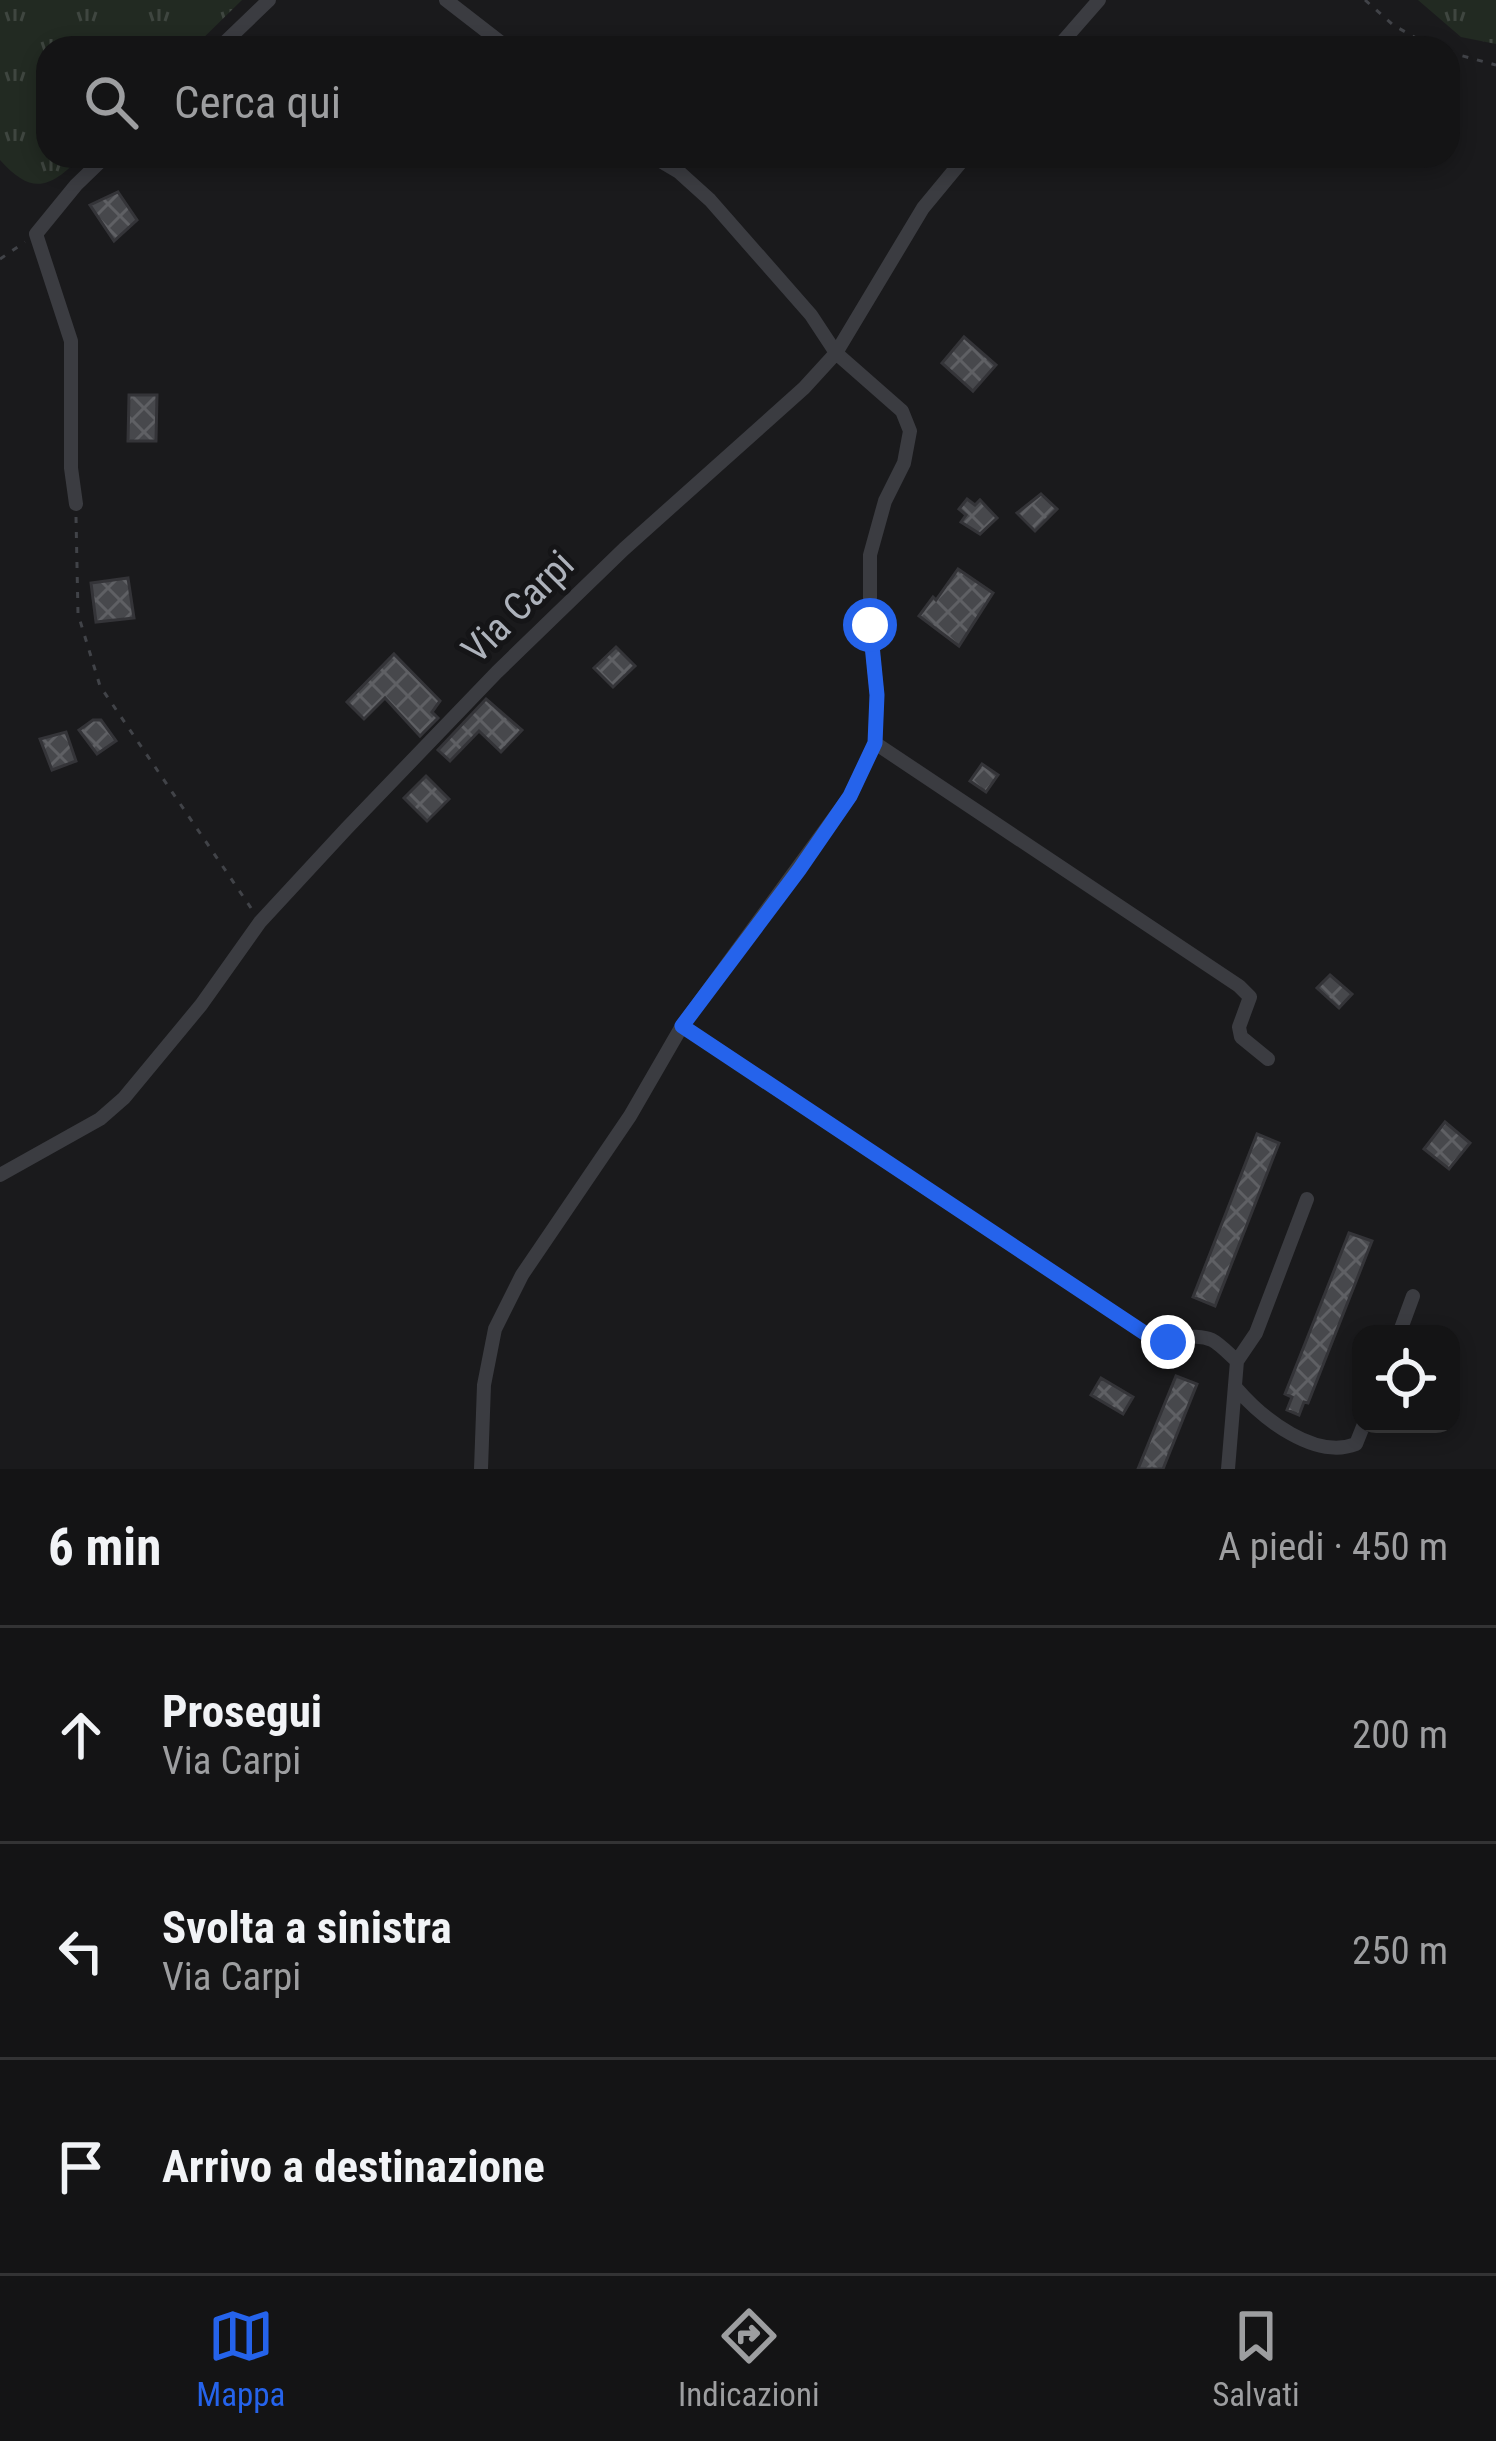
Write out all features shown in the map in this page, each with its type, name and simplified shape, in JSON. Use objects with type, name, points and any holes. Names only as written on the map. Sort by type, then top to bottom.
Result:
[{"type":"street","points":[[232,36],[269,0]]},
{"type":"street","points":[[446,0],[492,36]]},
{"type":"street","points":[[1068,36],[1099,0]]},
{"type":"street","points":[[76,504],[71,468],[71,341],[36,234],[94,168]]},
{"type":"street","points":[[481,1469],[484,1385],[495,1329],[522,1275],[630,1116],[682,1026],[850,796],[875,743],[871,555],[885,500],[904,463],[910,430],[902,411],[836,353],[811,315],[710,200],[672,168]]},
{"type":"street","name":"Via Carpi","points":[[0,1175],[100,1118],[124,1097],[201,1005],[260,922],[496,672],[624,549],[804,388],[836,353],[923,208],[956,168]]},
{"type":"street","points":[[875,743],[1239,986],[1250,997],[1240,1037],[1268,1059]]},
{"type":"street","points":[[682,1026],[1149,1336],[1168,1342],[1184,1337],[1212,1340],[1237,1361]]},
{"type":"street","points":[[1228,1469],[1237,1361],[1256,1333],[1307,1199]]},
{"type":"street","points":[[1402,1325],[1413,1296]]},
{"type":"street","points":[[1237,1389],[1253,1407],[1324,1450],[1355,1444],[1360,1433]]},
{"type":"path","points":[[1365,0],[1410,36]]},
{"type":"path","points":[[1460,55],[1496,65]]},
{"type":"path","points":[[0,259],[36,234]]},
{"type":"path","points":[[76,504],[78,614],[100,686],[260,922]]},
{"type":"green space","points":[[0,0],[242,0],[205,36],[36,36],[36,168],[69,168],[51,181],[32,183],[0,160]]},
{"type":"green space","points":[[1418,0],[1496,0],[1496,44],[1460,36]]},
{"type":"building","points":[[118,192],[137,220],[114,241],[90,205]]},
{"type":"building","points":[[964,337],[996,365],[973,391],[942,363]]},
{"type":"building","points":[[129,395],[157,395],[156,441],[128,441]]},
{"type":"building","points":[[1041,494],[1057,509],[1035,531],[1017,513]]},
{"type":"building","points":[[967,499],[975,505],[980,500],[997,518],[980,534],[961,522],[966,515],[959,509]]},
{"type":"building","points":[[958,569],[993,593],[959,646],[919,616]]},
{"type":"building","points":[[128,578],[134,618],[96,622],[91,583]]},
{"type":"building","points":[[616,647],[635,666],[613,687],[594,668]]},
{"type":"building","points":[[394,654],[440,701],[432,712],[438,718],[420,736],[385,698],[364,719],[347,702]]},
{"type":"building","points":[[486,699],[522,730],[501,752],[479,731],[450,761],[438,750]]},
{"type":"building","points":[[101,720],[116,741],[97,754],[79,730]]},
{"type":"building","points":[[66,732],[76,761],[52,770],[40,739]]},
{"type":"building","points":[[982,764],[998,775],[986,792],[970,781]]},
{"type":"building","points":[[426,776],[449,799],[427,821],[404,798]]},
{"type":"building","points":[[1330,975],[1352,994],[1339,1008],[1317,988]]},
{"type":"building","points":[[1445,1122],[1470,1143],[1449,1169],[1424,1149]]},
{"type":"building","points":[[1257,1134],[1279,1143],[1215,1306],[1193,1297]]},
{"type":"building","points":[[1349,1233],[1372,1241],[1308,1403],[1304,1402],[1299,1415],[1287,1410],[1292,1397],[1285,1394]]},
{"type":"building","points":[[1176,1376],[1197,1384],[1163,1469],[1138,1469]]},
{"type":"building","points":[[1101,1378],[1133,1397],[1123,1414],[1091,1395]]},
{"type":"route","points":[[870,625],[877,695],[875,743],[850,796],[682,1026],[1149,1336],[1168,1342]]}]
